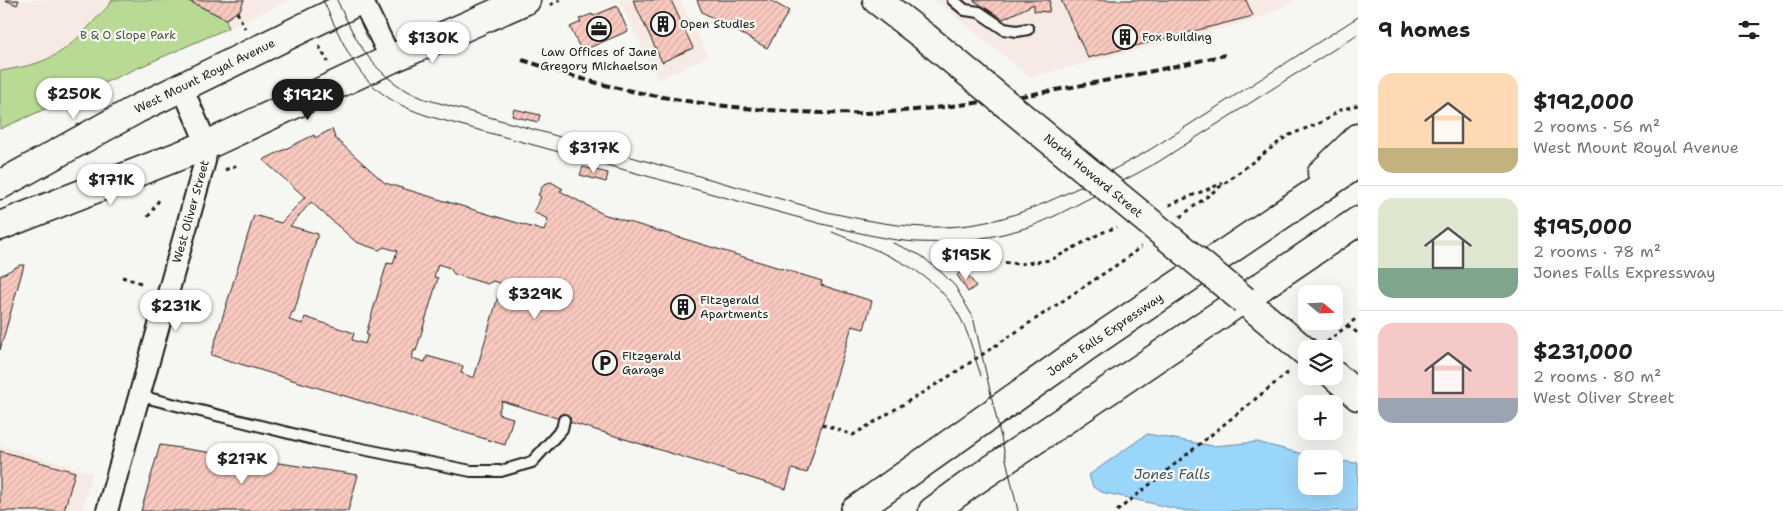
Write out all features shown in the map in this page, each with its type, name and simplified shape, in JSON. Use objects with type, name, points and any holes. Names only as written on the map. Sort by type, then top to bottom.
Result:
[{"type":"main road","name":"West Mount Royal Avenue","points":[[0,184],[137,109],[361,0]]},
{"type":"main road","points":[[0,226],[207,145],[391,59],[526,0]]},
{"type":"main road","name":"North Howard Street","points":[[878,0],[1298,347]]},
{"type":"main road","points":[[1284,213],[1344,150],[1358,138]]},
{"type":"main road","name":"Jones Falls Expressway","points":[[858,509],[1083,349],[1358,163]]},
{"type":"main road","points":[[0,174],[30,168]]},
{"type":"main road","points":[[933,511],[1358,221]]},
{"type":"main road","points":[[1343,383],[1358,396]]},
{"type":"street","points":[[361,0],[391,59]]},
{"type":"street","name":"West Oliver Street","points":[[107,511],[203,168],[207,145],[182,87]]},
{"type":"lane","points":[[953,0],[965,10],[979,12],[1004,29],[1017,31],[1028,28]]},
{"type":"lane","points":[[140,396],[313,439],[433,465],[471,471],[501,471],[532,462],[562,429],[564,420]]},
{"type":"path","points":[[236,12],[245,28]]},
{"type":"path","points":[[317,41],[328,63],[334,69]]},
{"type":"path","points":[[1174,221],[1287,136],[1324,121],[1340,110],[1358,105]]},
{"type":"path","points":[[225,170],[237,165]]},
{"type":"path","points":[[1165,207],[1228,180]]},
{"type":"path","points":[[148,217],[159,200]]},
{"type":"path","points":[[973,259],[1018,264],[1051,260],[1101,233],[1119,226]]},
{"type":"path","points":[[822,424],[853,435],[953,374],[1144,245]]},
{"type":"path","points":[[122,278],[141,283]]},
{"type":"path","points":[[1328,340],[1358,317]]},
{"type":"path","points":[[1347,326],[1358,334]]},
{"type":"path","points":[[1118,511],[1298,363]]},
{"type":"shaded area","name":"B & O Slope Park","points":[[0,0],[290,0],[0,130]]},
{"type":"shaded area","points":[[619,0],[680,0],[708,56],[658,80]]},
{"type":"shaded area","points":[[935,0],[1296,0],[1255,20],[1030,77]]},
{"type":"shaded area","points":[[0,445],[92,473],[81,511],[0,511]]},
{"type":"green space","name":"B & O Slope Park","points":[[112,0],[187,0],[226,19],[228,28],[0,129],[0,71],[42,61],[63,50],[83,33]]},
{"type":"water","name":"Jones Falls","points":[[1147,434],[1213,446],[1257,442],[1298,453],[1298,495],[1343,495],[1343,461],[1358,462],[1358,511],[1186,511],[1101,492],[1093,487],[1089,475]]},
{"type":"building","points":[[5,0],[19,0],[17,5]]},
{"type":"building","points":[[187,0],[244,0],[240,10],[226,19]]},
{"type":"building","name":"Open Studies","points":[[633,0],[671,0],[693,48],[662,62]]},
{"type":"building","points":[[697,0],[770,0],[789,11],[767,48],[702,12]]},
{"type":"building","points":[[973,0],[1050,0],[1049,12],[1034,11],[1034,4],[1003,19]]},
{"type":"building","name":"Fox Building","points":[[1061,0],[1246,0],[1253,16],[1088,58]]},
{"type":"building","name":"Law Offices of Jane Gregory Michaelson","points":[[617,6],[628,31],[584,50],[579,46],[570,27],[581,22],[579,19],[592,14],[593,16]]},
{"type":"building","points":[[514,109],[540,115],[538,122],[512,116]]},
{"type":"building","name":"Fitzgerald Apartments","points":[[332,129],[335,138],[385,183],[544,231],[548,219],[533,212],[541,197],[538,195],[544,184],[551,182],[563,189],[560,191],[603,214],[822,281],[821,285],[872,301],[864,329],[852,326],[807,473],[792,469],[786,489],[502,401],[498,414],[513,418],[505,445],[211,355],[254,215],[281,223],[305,197],[263,160],[314,135],[315,138]],"holes":[[[311,202],[356,242],[379,250],[384,247],[397,251],[393,264],[387,263],[366,334],[368,335],[365,344],[352,340],[354,333],[305,317],[303,324],[289,320],[292,312],[294,312],[318,234],[290,226]],[[438,264],[450,268],[454,274],[487,284],[493,281],[506,285],[501,298],[498,297],[474,378],[461,373],[463,366],[427,356],[425,362],[412,358],[414,350],[416,351],[438,278],[434,277]]]},
{"type":"building","points":[[583,167],[608,173],[606,182],[580,175]]},
{"type":"building","points":[[20,265],[24,265],[0,350],[0,276]]},
{"type":"building","points":[[964,270],[976,286],[968,292],[957,275]]},
{"type":"building","points":[[160,445],[358,475],[348,511],[141,511]]},
{"type":"building","points":[[0,451],[75,472],[64,511],[0,511]]},
{"type":"tram line","points":[[323,0],[352,59],[363,75],[391,100],[411,109],[435,118],[822,224],[880,237],[916,242],[960,241],[989,237],[1032,226],[1052,217],[1158,162],[1358,34]]},
{"type":"tram line","points":[[337,0],[361,47],[370,60],[394,82],[425,99],[827,212],[883,223],[925,227],[959,226],[996,220],[1014,215],[1084,185],[1151,149],[1358,17]]},
{"type":"tram line","points":[[832,232],[890,256],[925,277],[940,290],[953,306],[964,325],[981,376]]},
{"type":"tram line","points":[[893,243],[920,255],[941,272],[955,286],[973,317],[1018,511]]},
{"type":"railway","points":[[522,60],[605,85],[666,98],[760,109],[822,113],[867,113],[912,110],[1003,99],[1114,79],[1225,55]]},
{"type":"place","name":"Open Studies","points":[[663,24]]},
{"type":"place","name":"Law Offices of Jane Gregory Michaelson","points":[[599,29]]},
{"type":"place","name":"Fox Building","points":[[1125,37]]},
{"type":"place","name":"Fitzgerald Apartments","points":[[683,307]]},
{"type":"place","name":"Fitzgerald Garage","points":[[605,363]]}]
